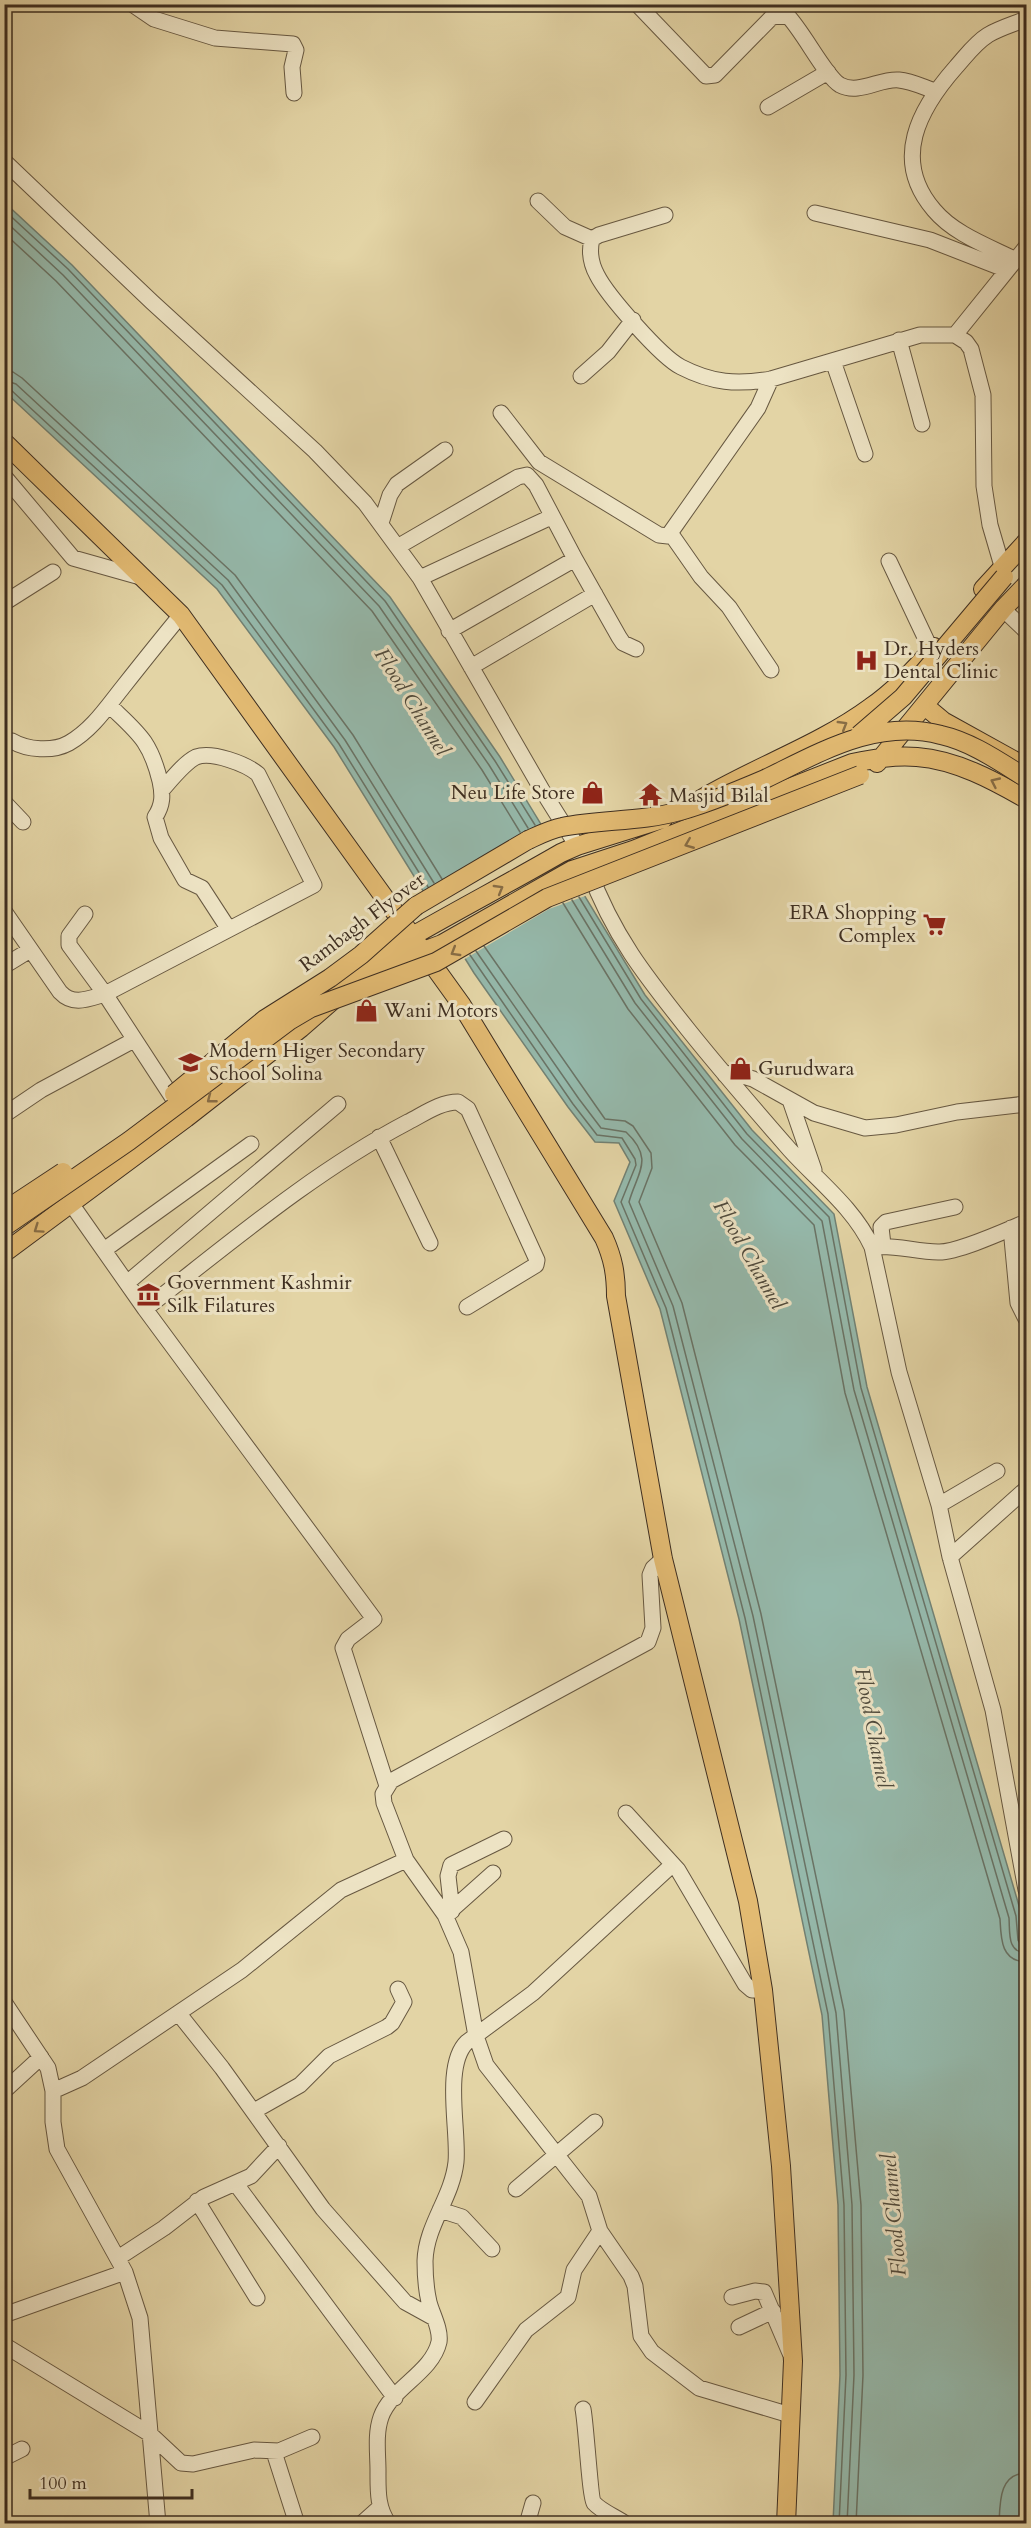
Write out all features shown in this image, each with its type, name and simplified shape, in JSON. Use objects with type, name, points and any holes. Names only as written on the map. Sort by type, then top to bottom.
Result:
[{"type":"main road","points":[[4,442],[181,615],[467,1014],[604,1238],[612,1255],[616,1273],[616,1296],[663,1559],[748,1901],[763,1990],[781,2166],[793,2361],[786,2523]]},
{"type":"main road","points":[[858,736],[903,697],[1026,542]]},
{"type":"main road","points":[[4,1221],[113,1146],[246,1044],[385,951],[569,849],[658,821],[695,804],[732,780],[838,728],[872,706],[919,664],[1003,572],[1026,553]]},
{"type":"main road","points":[[4,1227],[129,1141],[289,1021],[311,1008],[436,962],[547,898],[871,771],[1003,609],[1026,585]]},
{"type":"main road","points":[[945,633],[970,651]]},
{"type":"main road","points":[[927,703],[1026,761]]},
{"type":"main road","points":[[927,703],[943,721],[1026,767]]},
{"type":"main road","name":"Rambagh Flyover","points":[[4,1211],[172,1096],[265,1019],[361,955],[416,906],[528,840],[560,827],[638,820],[680,811],[732,793],[858,736],[893,730],[942,735],[974,747],[1026,778]]},
{"type":"main road","points":[[4,1253],[72,1205],[112,1171],[186,1118],[301,1028],[338,996],[372,973],[442,944],[579,867],[633,850],[852,763],[882,758],[918,757],[964,768],[1026,799]]},
{"type":"street","points":[[132,4],[154,20],[215,38],[293,44],[296,50],[292,67],[294,93]]},
{"type":"street","points":[[637,4],[706,76],[715,75],[772,17],[786,15],[799,28],[828,72],[840,85],[852,88],[898,80],[935,91]]},
{"type":"street","points":[[1011,265],[946,222],[922,195],[912,162],[911,148],[917,129],[935,91],[977,44],[989,35],[1026,19]]},
{"type":"street","points":[[768,107],[828,72]]},
{"type":"street","points":[[4,161],[152,302],[315,451],[365,503],[399,546],[420,578],[569,849]]},
{"type":"street","points":[[538,201],[565,227],[592,239],[665,215]]},
{"type":"street","points":[[816,213],[930,240],[1011,265]]},
{"type":"street","points":[[592,239],[591,257],[598,276],[661,352],[679,366],[734,384],[771,379],[899,340],[932,333],[955,335],[966,342],[971,349],[983,395],[984,486],[990,525],[1003,572]]},
{"type":"street","points":[[955,335],[1026,247]]},
{"type":"street","points":[[581,376],[608,352],[633,320]]},
{"type":"street","points":[[899,340],[922,424]]},
{"type":"street","points":[[833,361],[865,454]]},
{"type":"street","points":[[501,413],[538,462],[659,535],[668,536],[758,408],[771,379]]},
{"type":"street","points":[[381,523],[390,495],[397,484],[445,450]]},
{"type":"street","points":[[399,546],[522,475],[527,475],[536,485],[551,516],[623,643],[636,649]]},
{"type":"street","points":[[4,476],[73,558],[146,579]]},
{"type":"street","points":[[420,578],[551,516]]},
{"type":"street","points":[[671,534],[701,577],[729,607],[771,670]]},
{"type":"street","points":[[449,631],[575,559]]},
{"type":"street","points":[[889,561],[931,650]]},
{"type":"street","points":[[4,603],[52,572]]},
{"type":"street","points":[[471,668],[595,594]]},
{"type":"street","points":[[1003,609],[1026,631]]},
{"type":"street","points":[[7,739],[30,748],[68,744],[95,722],[181,615]]},
{"type":"street","points":[[109,705],[149,747],[162,790],[162,802],[155,817],[161,838],[185,880],[202,888],[228,928]]},
{"type":"street","points":[[4,911],[66,999],[73,1001],[105,994],[314,885],[258,774],[250,767],[227,759],[196,757],[162,790]]},
{"type":"street","points":[[4,802],[23,822]]},
{"type":"street","points":[[579,867],[630,954],[725,1075],[877,1246],[940,1253],[1026,1222]]},
{"type":"street","points":[[85,914],[72,929],[68,940],[186,1118]]},
{"type":"street","points":[[4,966],[30,951]]},
{"type":"street","points":[[4,1115],[41,1090],[134,1040]]},
{"type":"street","points":[[725,1075],[734,1073],[753,1079],[814,1113],[865,1128],[896,1125],[957,1112],[1026,1104]]},
{"type":"street","points":[[790,1100],[816,1176]]},
{"type":"street","points":[[145,1309],[293,1193],[379,1137],[450,1102],[458,1102],[468,1109],[537,1260],[536,1265],[467,1307]]},
{"type":"street","points":[[127,1283],[338,1104]]},
{"type":"street","points":[[379,1137],[430,1243]]},
{"type":"street","points":[[104,1250],[251,1144]]},
{"type":"street","points":[[72,1205],[145,1309],[374,1619],[348,1639],[343,1648],[387,1786]]},
{"type":"street","points":[[955,1207],[886,1222],[881,1227],[877,1246],[899,1372],[939,1505],[950,1557],[993,1710],[1026,1890]]},
{"type":"street","points":[[1011,1228],[1018,1303],[1026,1318]]},
{"type":"street","points":[[939,1505],[997,1471]]},
{"type":"street","points":[[950,1557],[1026,1489]]},
{"type":"street","points":[[448,1913],[406,1860],[384,1803],[383,1794],[387,1786],[391,1781],[648,1642],[653,1628],[650,1575],[653,1568],[663,1559]]},
{"type":"street","points":[[626,1813],[678,1870],[745,1984],[752,1990],[763,1990]]},
{"type":"street","points":[[504,1839],[452,1865],[448,1876],[448,1913],[460,1952],[476,2036],[486,2065],[589,2196],[600,2231],[628,2269],[635,2286],[641,2336],[652,2352],[699,2388],[790,2415]]},
{"type":"street","points":[[53,2091],[82,2078],[179,2014],[257,1959],[326,1900],[346,1887],[406,1860]]},
{"type":"street","points":[[389,2523],[380,2507],[378,2430],[385,2408],[434,2352],[439,2342],[439,2332],[426,2281],[425,2259],[430,2232],[448,2192],[456,2162],[454,2097],[458,2056],[463,2046],[533,1993],[672,1864]]},
{"type":"street","points":[[448,1913],[493,1873]]},
{"type":"street","points":[[254,2111],[300,2085],[329,2056],[382,2031],[392,2023],[404,2002],[398,1989]]},
{"type":"street","points":[[4,2002],[48,2068],[53,2091],[53,2122],[57,2149],[121,2265],[140,2318],[158,2523]]},
{"type":"street","points":[[179,2014],[254,2111],[323,2209],[401,2297],[434,2318]]},
{"type":"street","points":[[4,2091],[41,2056]]},
{"type":"street","points":[[516,2188],[595,2122]]},
{"type":"street","points":[[4,2315],[121,2265],[197,2201],[236,2184],[258,2170],[279,2146]]},
{"type":"street","points":[[236,2184],[394,2398]]},
{"type":"street","points":[[197,2201],[257,2298]]},
{"type":"street","points":[[440,2210],[462,2217],[492,2249]]},
{"type":"street","points":[[475,2402],[526,2330],[568,2297],[574,2270],[600,2231]]},
{"type":"street","points":[[732,2297],[761,2290],[767,2296],[793,2361]]},
{"type":"street","points":[[739,2327],[773,2311]]},
{"type":"street","points":[[4,2344],[150,2434],[176,2460],[187,2464],[254,2450],[274,2452],[312,2437]]},
{"type":"street","points":[[583,2409],[589,2450],[591,2497],[596,2505],[626,2523]]},
{"type":"street","points":[[4,2458],[22,2449]]},
{"type":"street","points":[[274,2452],[297,2523]]},
{"type":"street","points":[[527,2523],[533,2504]]},
{"type":"street","points":[[360,2523],[380,2507]]},
{"type":"water","name":"Flood Channel","points":[[4,202],[72,265],[390,597],[500,757],[645,995],[752,1130],[834,1214],[867,1387],[1022,1916],[1026,1988],[1026,2459],[1021,2523],[833,2523],[840,2375],[838,2205],[822,2015],[739,1619],[660,1309],[614,1201],[630,1162],[619,1143],[595,1142],[568,1107],[474,973],[334,747],[217,589],[5,392]]},
{"type":"pier","points":[[547,828],[588,895],[549,909],[463,960],[424,899]]},
{"type":"place","name":"Dr. Hyders Dental Clinic","points":[[866,660]]},
{"type":"place","name":"Neu Life Store","points":[[593,792]]},
{"type":"place","name":"Masjid Bilal","points":[[651,795]]},
{"type":"place","name":"ERA Shopping Complex","points":[[934,924]]},
{"type":"place","name":"Wani Motors","points":[[366,1010]]},
{"type":"place","name":"Modern Higer Secondary School Solina","points":[[191,1062]]},
{"type":"place","name":"Gurudwara","points":[[740,1068]]},
{"type":"place","name":"Government Kashmir Silk Filatures","points":[[149,1294]]}]
